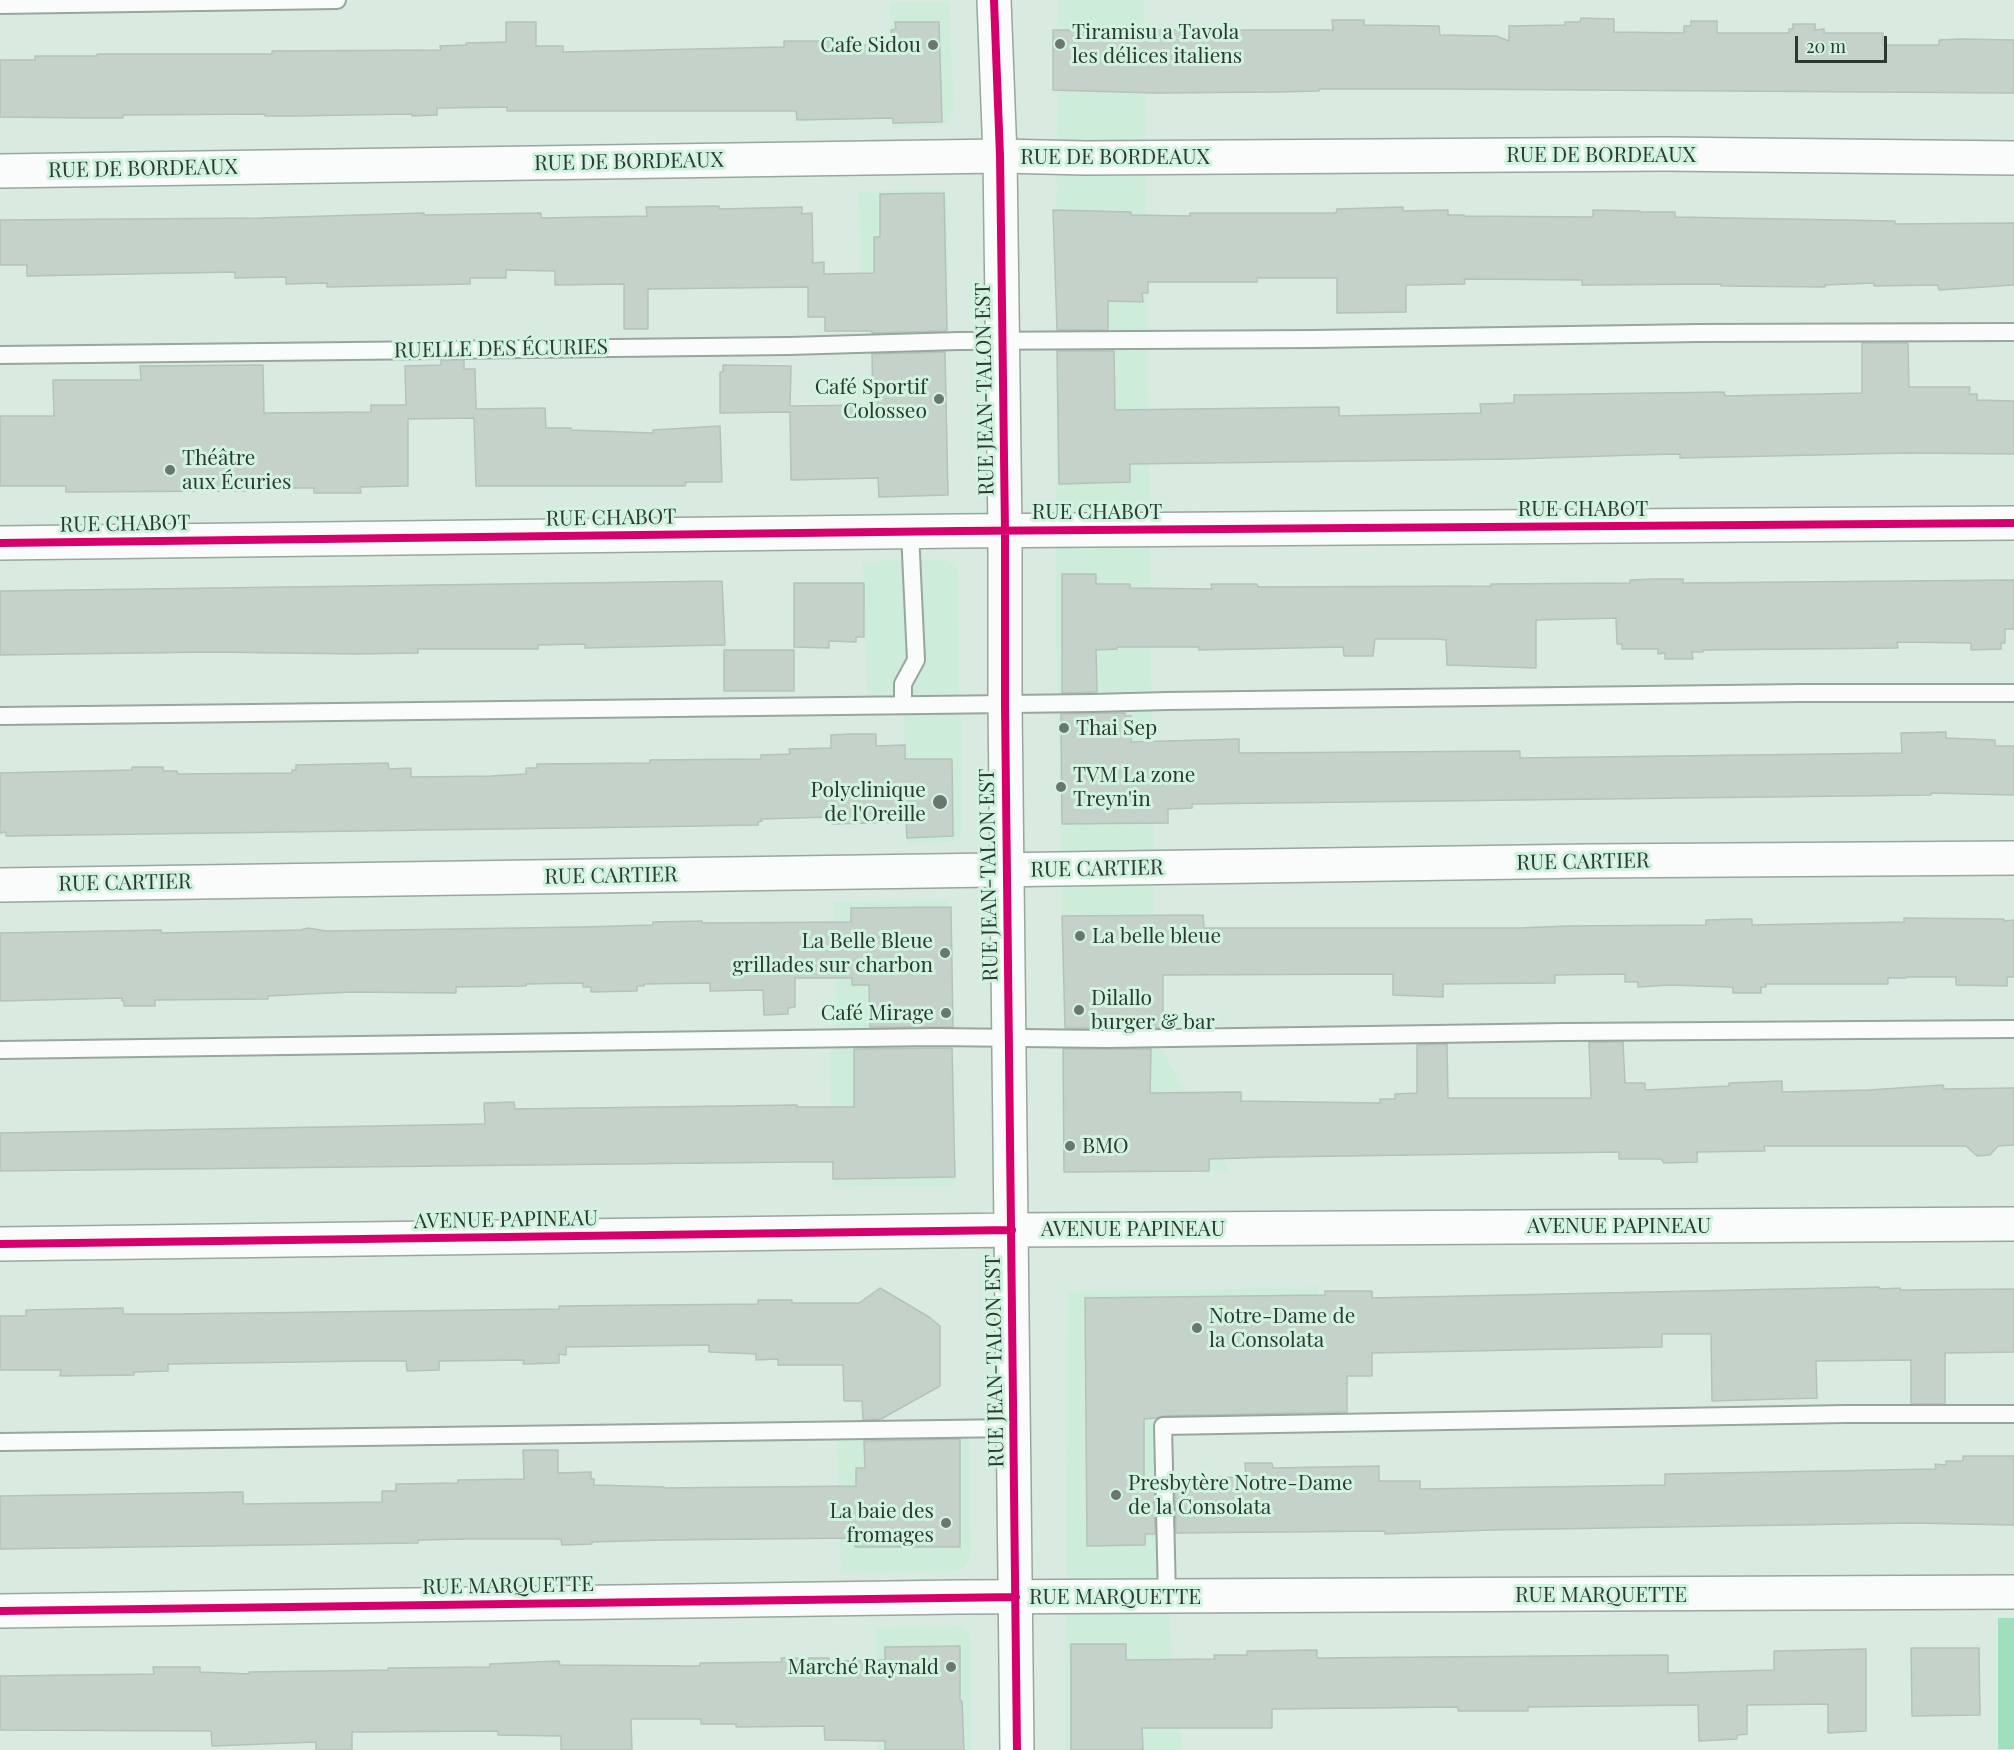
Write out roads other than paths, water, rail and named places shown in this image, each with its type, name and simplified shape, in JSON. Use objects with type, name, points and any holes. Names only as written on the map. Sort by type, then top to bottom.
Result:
[{"type":"street","name":"RUE JEAN-TALON EST","points":[[994,0],[1000,156],[1005,531],[1008,1038],[1017,1750]]},
{"type":"street","name":"RUE DE BORDEAUX","points":[[0,171],[1000,156],[1086,158],[1665,154],[2014,158]]},
{"type":"street","name":"RUE CHABOT","points":[[0,543],[1005,531],[2014,523]]},
{"type":"street","name":"RUE CARTIER","points":[[0,885],[1589,861],[2014,858]]},
{"type":"street","name":"AVENUE PAPINEAU","points":[[0,1244],[1012,1230],[2014,1224]]},
{"type":"street","name":"RUE MARQUETTE","points":[[0,1611],[1016,1597],[2014,1592]]},
{"type":"lane","points":[[0,5],[337,0]]},
{"type":"lane","name":"RUELLE DES ÉCURIES","points":[[0,355],[789,346],[1002,340],[2014,332]]},
{"type":"lane","points":[[903,705],[903,684],[916,660],[910,532]]},
{"type":"lane","points":[[0,716],[1741,694],[2014,693]]},
{"type":"lane","points":[[0,1050],[2014,1029]]},
{"type":"lane","points":[[1167,1597],[1163,1426],[1834,1414],[2014,1414]]},
{"type":"lane","points":[[0,1442],[1014,1428]]},
{"type":"place","name":"Tiramisu a Tavola les délices italiens","points":[[1060,44]]},
{"type":"place","name":"Cafe Sidou","points":[[933,45]]},
{"type":"place","name":"Café Sportif Colosseo","points":[[939,399]]},
{"type":"place","name":"Théâtre aux Écuries","points":[[170,470]]},
{"type":"place","name":"Thai Sep","points":[[1064,728]]},
{"type":"place","name":"TVM La zone Treyn'in","points":[[1061,787]]},
{"type":"place","name":"Polyclinique de l'Oreille","points":[[940,802]]},
{"type":"place","name":"La belle bleue","points":[[1080,936]]},
{"type":"place","name":"La Belle Bleue grillades sur charbon","points":[[945,953]]},
{"type":"place","name":"Dilallo burger & bar","points":[[1079,1010]]},
{"type":"place","name":"Café Mirage","points":[[946,1013]]},
{"type":"place","name":"BMO","points":[[1070,1146]]},
{"type":"place","name":"Notre-Dame de la Consolata","points":[[1197,1328]]},
{"type":"place","name":"Presbytère Notre-Dame de la Consolata","points":[[1116,1495]]},
{"type":"place","name":"La baie des fromages","points":[[946,1523]]},
{"type":"place","name":"Marché Raynald","points":[[951,1667]]}]
